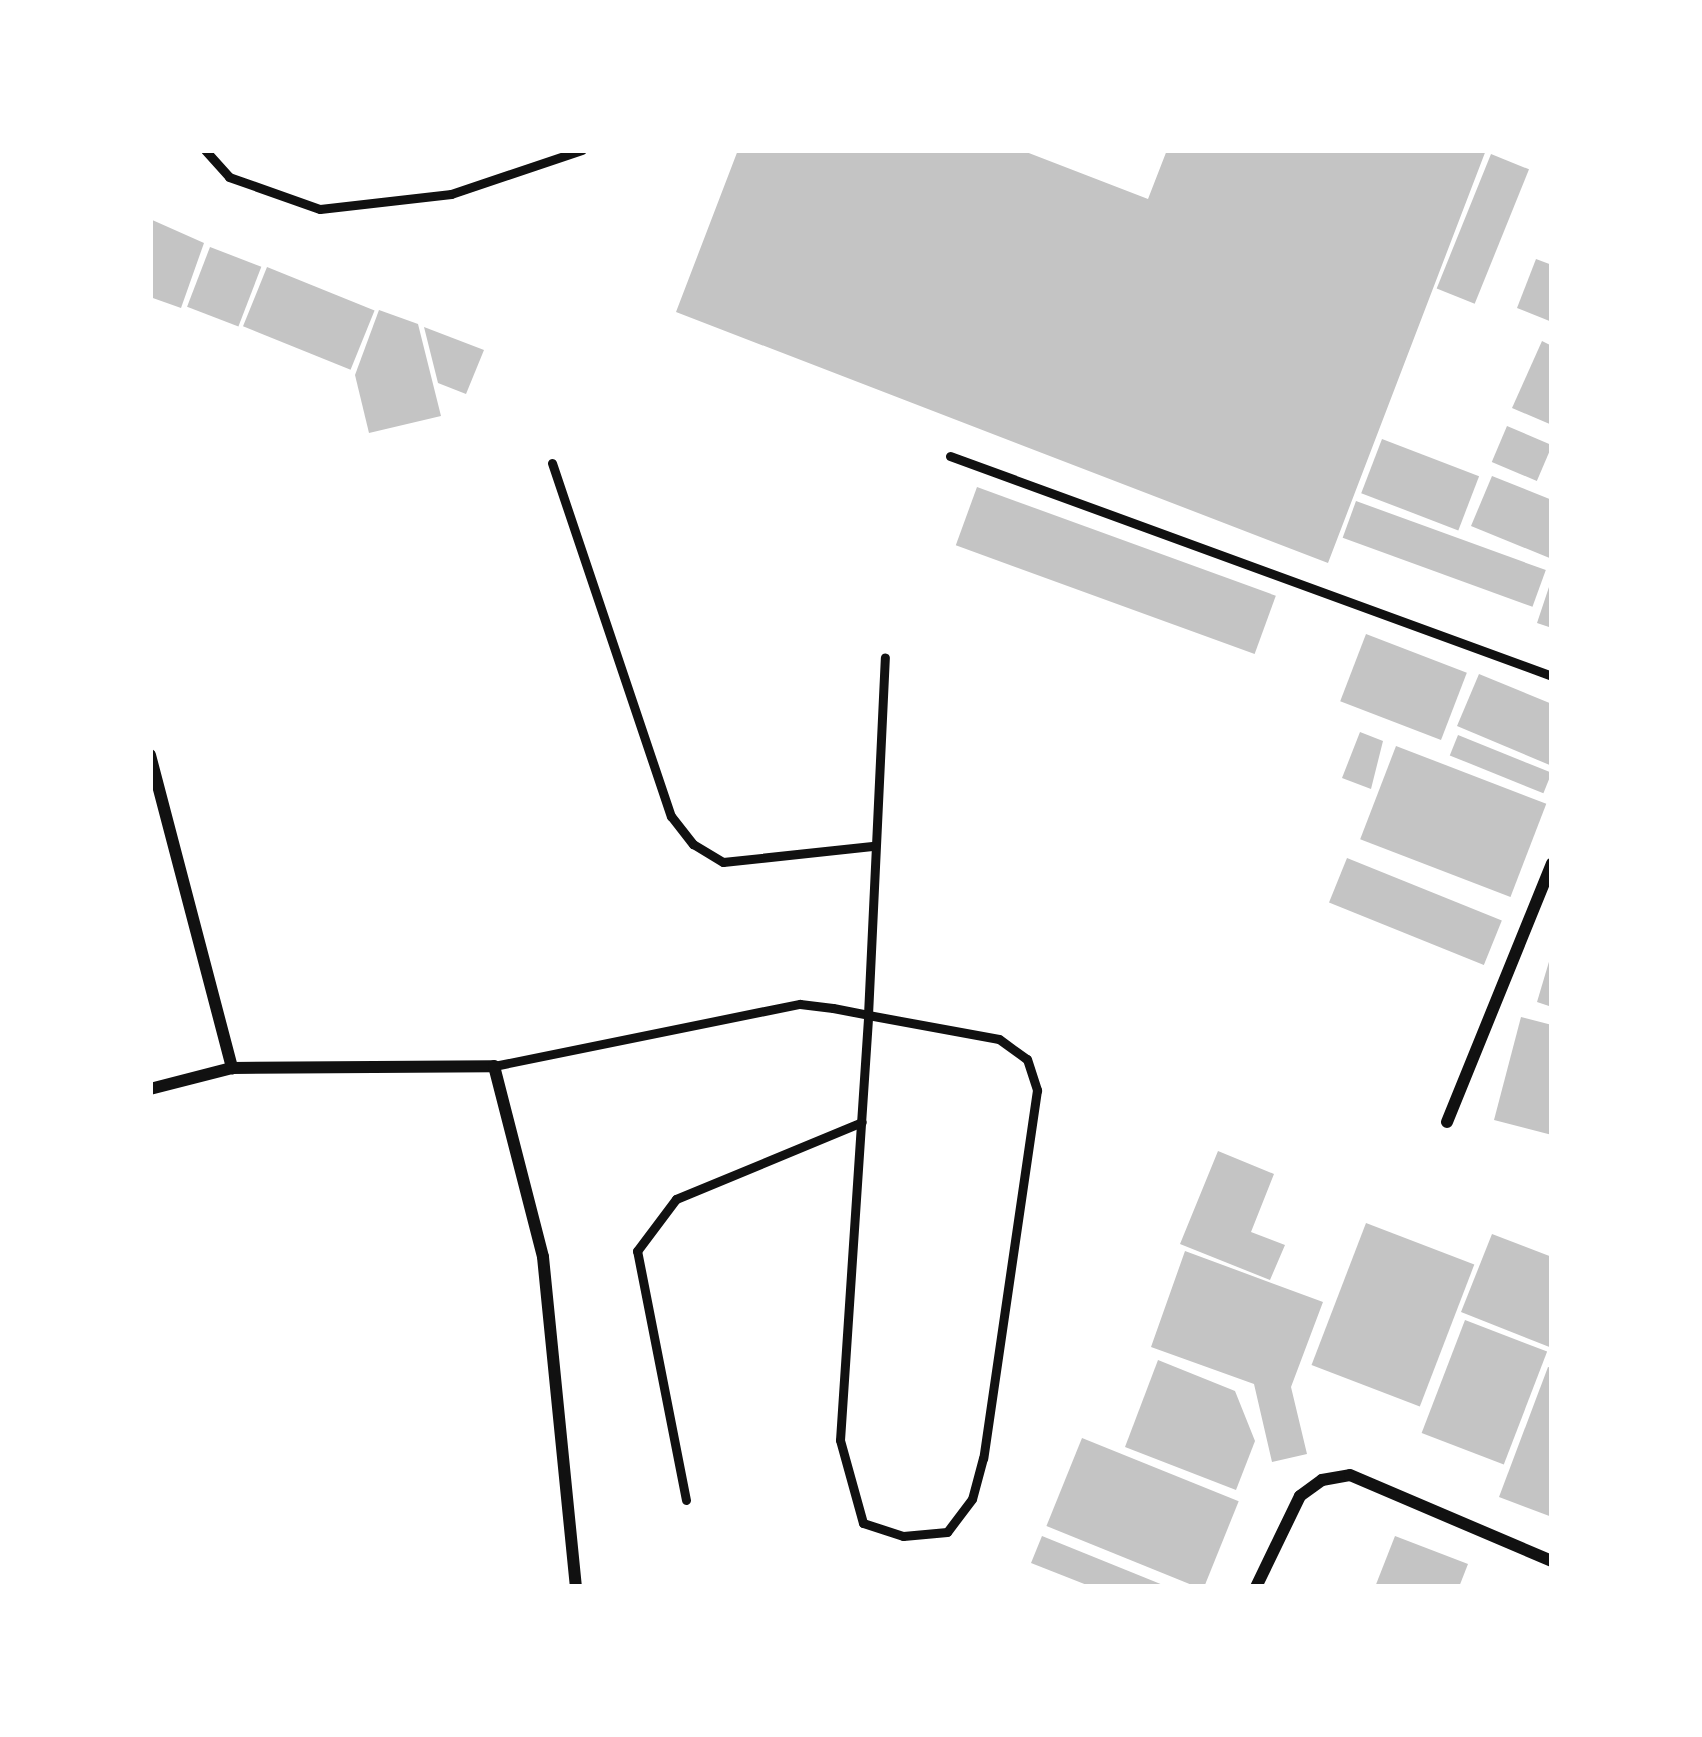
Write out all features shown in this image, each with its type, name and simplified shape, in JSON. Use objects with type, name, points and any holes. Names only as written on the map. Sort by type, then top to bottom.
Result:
[{"type":"street","points":[[150,755],[232,1068]]},
{"type":"street","points":[[1447,1122],[1552,863]]},
{"type":"street","points":[[150,1090],[232,1068],[494,1066],[543,1257],[577,1587]]},
{"type":"street","points":[[1256,1587],[1300,1496],[1322,1480],[1350,1475],[1552,1562]]},
{"type":"lane","points":[[205,150],[229,177],[320,209],[451,194],[582,150]]},
{"type":"lane","points":[[950,456],[1552,676]]},
{"type":"lane","points":[[552,464],[671,817],[693,844],[723,862],[872,847]]},
{"type":"lane","points":[[494,1066],[762,1007],[800,1004],[868,1015],[999,1039],[1027,1059],[1037,1090],[983,1458],[972,1498],[946,1532],[903,1536],[863,1523],[846,1483],[840,1440],[862,1121],[868,1015],[872,847],[885,657]]},
{"type":"lane","points":[[686,1500],[637,1251],[676,1199],[862,1121]]},
{"type":"building","points":[[738,150],[1021,150],[1148,199],[1167,150],[1486,150],[1328,563],[676,312]]},
{"type":"building","points":[[1491,154],[1529,169],[1475,304],[1437,288]]},
{"type":"building","points":[[150,219],[204,243],[181,308],[150,297]]},
{"type":"building","points":[[210,247],[261,267],[238,326],[187,307]]},
{"type":"building","points":[[1536,259],[1552,265],[1552,322],[1517,308]]},
{"type":"building","points":[[267,267],[375,310],[351,370],[243,326]]},
{"type":"building","points":[[379,310],[418,324],[441,416],[369,433],[355,375]]},
{"type":"building","points":[[424,327],[484,350],[466,394],[438,383]]},
{"type":"building","points":[[1542,341],[1552,346],[1552,425],[1512,408]]},
{"type":"building","points":[[1507,426],[1552,445],[1537,481],[1492,462]]},
{"type":"building","points":[[1382,439],[1479,476],[1458,530],[1361,493]]},
{"type":"building","points":[[1492,476],[1552,500],[1552,559],[1471,526]]},
{"type":"building","points":[[977,487],[1276,596],[1255,654],[956,545]]},
{"type":"building","points":[[1356,501],[1546,570],[1532,607],[1343,538]]},
{"type":"building","points":[[1552,581],[1552,628],[1537,623]]},
{"type":"building","points":[[1366,634],[1467,673],[1441,740],[1340,701]]},
{"type":"building","points":[[1479,674],[1552,704],[1552,766],[1457,726]]},
{"type":"building","points":[[1360,732],[1383,741],[1371,789],[1342,778]]},
{"type":"building","points":[[1458,735],[1552,773],[1543,793],[1450,755]]},
{"type":"building","points":[[1396,746],[1546,804],[1510,897],[1360,839]]},
{"type":"building","points":[[1347,858],[1502,921],[1484,965],[1329,903]]},
{"type":"building","points":[[1552,955],[1552,1007],[1537,1002]]},
{"type":"building","points":[[1521,1017],[1552,1025],[1552,1135],[1494,1120]]},
{"type":"building","points":[[1218,1151],[1274,1174],[1251,1232],[1285,1245],[1270,1280],[1180,1244]]},
{"type":"building","points":[[1366,1223],[1474,1265],[1420,1406],[1312,1365]]},
{"type":"building","points":[[1492,1234],[1552,1257],[1552,1348],[1461,1312]]},
{"type":"building","points":[[1185,1251],[1323,1302],[1291,1387],[1307,1454],[1272,1462],[1254,1384],[1151,1347]]},
{"type":"building","points":[[1465,1320],[1547,1352],[1504,1464],[1422,1433]]},
{"type":"building","points":[[1158,1360],[1235,1391],[1255,1441],[1236,1490],[1125,1447]]},
{"type":"building","points":[[1548,1367],[1552,1368],[1552,1517],[1499,1497]]},
{"type":"building","points":[[1082,1438],[1239,1501],[1204,1587],[1046,1526]]},
{"type":"building","points":[[1042,1536],[1168,1587],[1092,1587],[1031,1563]]},
{"type":"building","points":[[1395,1536],[1468,1564],[1459,1587],[1375,1587]]}]
